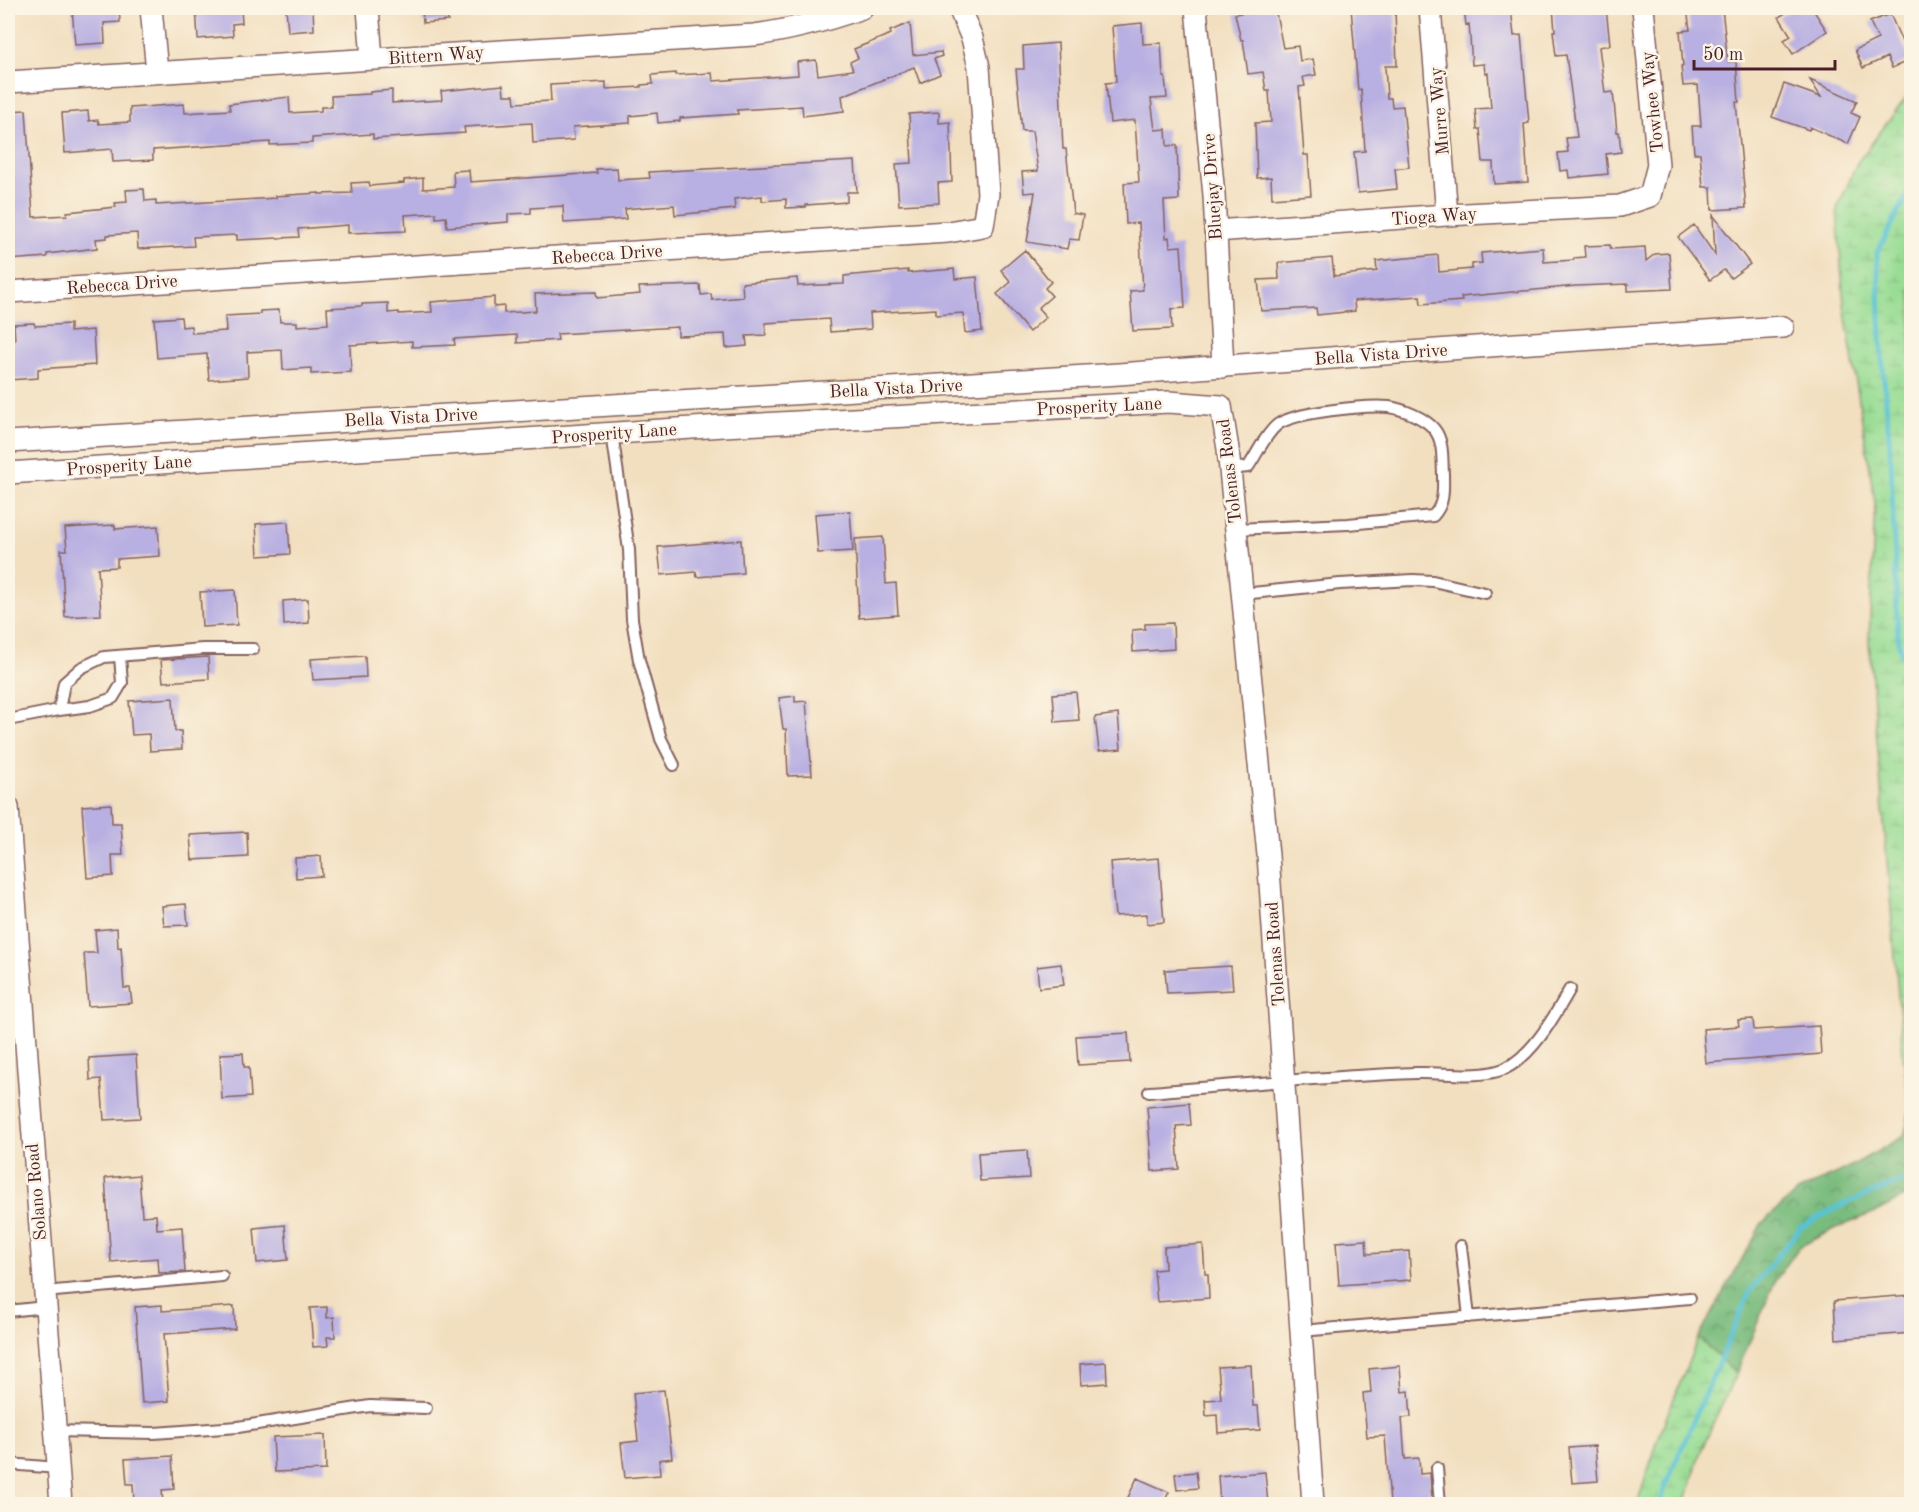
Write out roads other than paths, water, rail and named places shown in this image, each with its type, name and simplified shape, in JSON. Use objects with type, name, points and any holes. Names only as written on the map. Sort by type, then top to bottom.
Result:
[{"type":"street","points":[[151,8],[157,72]]},
{"type":"street","points":[[369,8],[372,59]]},
{"type":"street","name":"Bittern Way","points":[[8,82],[754,35],[788,31],[862,8]]},
{"type":"street","name":"Rebecca Drive","points":[[8,291],[948,232],[983,226],[988,194],[980,67],[972,38],[958,8]]},
{"type":"street","name":"Bluejay Drive","points":[[1196,8],[1215,231],[1223,367]]},
{"type":"street","name":"Murre Way","points":[[1430,8],[1447,215]]},
{"type":"street","name":"Towhee Way","points":[[1643,8],[1659,165],[1650,196]]},
{"type":"street","name":"Tioga Way","points":[[1215,231],[1620,206],[1650,196]]},
{"type":"street","name":"Bella Vista Drive","points":[[8,441],[1223,367],[1516,344],[1783,327]]},
{"type":"street","name":"Prosperity Lane","points":[[8,473],[612,434],[1169,402],[1221,406]]},
{"type":"street","name":"Tolenas Road","points":[[1221,406],[1230,469],[1268,855],[1313,1504]]},
{"type":"street","name":"Solano Road","points":[[8,807],[61,1504]]},
{"type":"lane","points":[[1230,469],[1248,467],[1265,438],[1277,425],[1290,417],[1304,413],[1389,407],[1424,421],[1434,429],[1442,449],[1444,497],[1438,511],[1432,516],[1348,524],[1236,529]]},
{"type":"lane","points":[[612,434],[629,550],[632,619],[639,660],[661,739],[674,765]]},
{"type":"lane","points":[[1242,594],[1340,584],[1413,580],[1485,592]]},
{"type":"lane","points":[[59,710],[64,683],[81,668],[104,657],[203,649],[253,649]]},
{"type":"lane","points":[[8,720],[90,706],[113,698],[122,683],[120,656]]},
{"type":"lane","points":[[1149,1092],[1419,1073],[1480,1074],[1504,1068],[1526,1052],[1550,1025],[1570,989]]},
{"type":"lane","points":[[1461,1246],[1469,1317]]},
{"type":"lane","points":[[8,1311],[45,1299],[222,1276]]},
{"type":"lane","points":[[1301,1331],[1690,1298]]},
{"type":"lane","points":[[55,1431],[154,1433],[238,1426],[370,1406],[426,1408]]},
{"type":"lane","points":[[8,1464],[58,1468]]},
{"type":"lane","points":[[1437,1468],[1440,1504]]},
{"type":"waterway","points":[[1912,186],[1877,253],[1882,358],[1891,460],[1898,641],[1912,691]]},
{"type":"waterway","points":[[1661,1504],[1665,1486],[1750,1291],[1801,1227],[1844,1204],[1905,1180],[1912,1172]]}]
